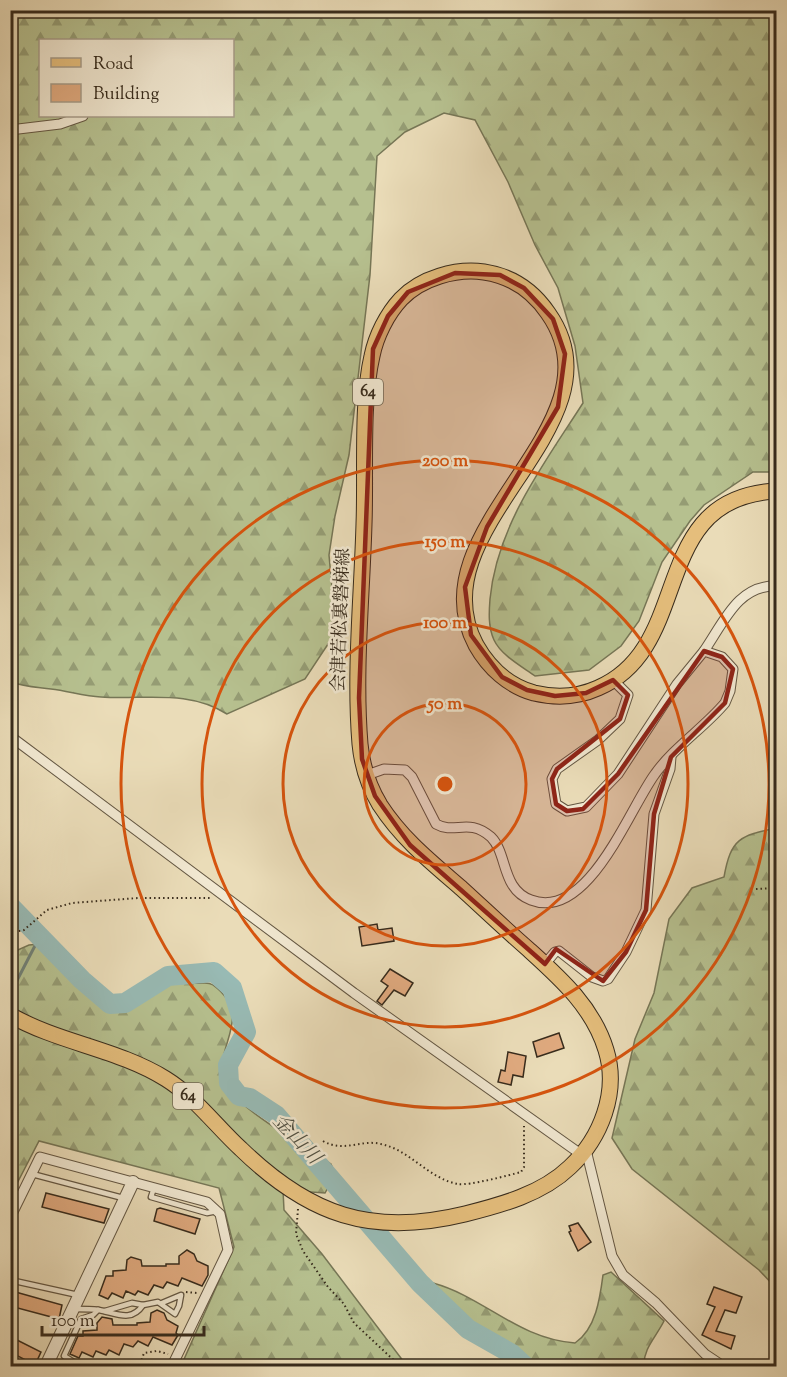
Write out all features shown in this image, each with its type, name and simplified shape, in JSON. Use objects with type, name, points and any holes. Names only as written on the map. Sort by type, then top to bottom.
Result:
[{"type":"main road","name":"会津若松裏磐梯線","points":[[10,1015],[39,1030],[106,1052],[169,1080],[192,1099],[242,1151],[299,1197],[342,1215],[367,1221],[405,1223],[434,1221],[506,1202],[549,1183],[565,1173],[584,1152],[597,1131],[609,1098],[610,1077],[606,1047],[585,1006],[544,964],[410,845],[379,803],[367,775],[360,740],[359,698],[370,365],[373,349],[388,316],[408,292],[431,280],[470,271],[500,275],[514,281],[537,299],[553,319],[565,354],[565,380],[558,407],[528,463],[487,527],[469,565],[465,587],[465,614],[471,635],[485,660],[502,677],[526,690],[570,696],[586,693],[614,681],[641,653],[649,640],[658,623],[688,543],[702,523],[718,507],[741,496],[777,491]]},
{"type":"street","points":[[10,130],[60,124],[80,117]]},
{"type":"street","points":[[614,681],[628,695],[620,719],[598,740],[557,768],[552,779],[556,804],[567,812],[586,807],[618,774],[677,684],[745,594],[762,585],[777,586]]},
{"type":"street","points":[[367,775],[384,768],[405,770],[412,777],[436,824],[441,827],[476,826],[493,839],[506,874],[520,895],[533,901],[553,903],[568,898],[608,855],[655,772],[710,721],[725,703],[733,678],[730,663],[704,651]]},
{"type":"street","points":[[10,736],[354,993],[525,1114],[584,1152],[612,1256],[623,1275],[656,1303],[705,1354],[723,1366]]},
{"type":"street","points":[[544,964],[555,952],[559,951],[592,977],[603,981],[608,979],[626,952],[646,910],[654,814],[670,769],[671,757]]},
{"type":"street","points":[[10,1218],[40,1157],[207,1202],[217,1211],[228,1250],[172,1366]]},
{"type":"street","points":[[46,1366],[134,1182]]},
{"type":"lane","points":[[32,1174],[126,1198]]},
{"type":"lane","points":[[10,1280],[81,1296]]},
{"type":"lane","points":[[95,1366],[97,1363],[82,1366],[64,1356],[81,1319],[132,1303],[143,1305],[162,1303],[181,1295],[175,1314],[162,1303]]},
{"type":"lane","points":[[75,1309],[101,1311],[126,1317],[140,1310],[143,1305]]},
{"type":"path","points":[[756,889],[777,888]]},
{"type":"path","points":[[10,933],[24,930],[47,910],[72,903],[138,898],[228,897]]},
{"type":"path","points":[[323,1141],[342,1147],[368,1142],[390,1146],[442,1178],[459,1185],[470,1185],[521,1172],[524,1167],[525,1114]]},
{"type":"path","points":[[299,1197],[296,1234],[303,1251],[328,1287],[344,1304],[354,1323],[400,1366]]},
{"type":"path","points":[[140,1364],[144,1353],[150,1351],[176,1357]]},
{"type":"highlighted area","points":[[455,273],[500,275],[524,288],[553,319],[565,354],[558,407],[487,527],[465,587],[471,635],[502,677],[527,690],[555,696],[586,693],[613,680],[628,695],[620,719],[557,769],[552,779],[556,804],[567,811],[583,809],[618,774],[704,651],[722,657],[733,669],[725,703],[671,757],[654,814],[646,910],[626,952],[603,981],[556,949],[545,964],[410,845],[375,796],[362,759],[359,698],[373,349],[388,316],[408,292]]},
{"type":"green space","points":[[10,11],[776,11],[776,472],[753,472],[704,505],[662,562],[639,621],[621,646],[589,670],[535,676],[506,655],[492,635],[489,620],[490,599],[494,572],[502,546],[524,496],[583,403],[575,346],[558,288],[535,245],[508,182],[475,120],[444,113],[405,132],[377,156],[370,275],[349,455],[329,555],[336,632],[305,679],[227,714],[212,706],[181,698],[117,698],[11,682]]},
{"type":"green space","points":[[776,828],[776,1288],[759,1270],[632,1169],[612,1138],[635,1039],[654,993],[669,919],[692,888],[724,877],[730,854],[739,841]]},
{"type":"green space","points":[[40,944],[95,996],[118,1005],[134,1003],[165,984],[185,979],[196,983],[211,984],[225,997],[231,1008],[232,1020],[222,1068],[224,1081],[230,1091],[255,1114],[331,1164],[335,1175],[325,1193],[283,1190],[284,1210],[322,1254],[407,1366],[181,1366],[234,1247],[219,1188],[39,1141],[11,1195],[11,953],[29,945]]},
{"type":"green space","points":[[611,1272],[664,1321],[648,1349],[644,1366],[542,1366],[473,1324],[433,1283],[451,1289],[536,1334],[575,1343],[588,1330],[596,1312],[603,1275]]},
{"type":"building","points":[[377,924],[378,930],[392,928],[394,941],[362,946],[359,927]]},
{"type":"building","points":[[390,969],[413,983],[405,996],[394,990],[382,1005],[377,1001],[388,986],[381,981]]},
{"type":"building","points":[[559,1033],[564,1048],[537,1057],[533,1042]]},
{"type":"building","points":[[508,1052],[526,1056],[523,1077],[513,1075],[511,1085],[498,1082],[501,1070],[505,1071]]},
{"type":"building","points":[[46,1193],[109,1209],[104,1223],[42,1207]]},
{"type":"building","points":[[157,1209],[200,1219],[195,1234],[154,1221]]},
{"type":"building","points":[[578,1223],[591,1242],[578,1251],[569,1232],[571,1231],[569,1226]]},
{"type":"building","points":[[187,1250],[194,1254],[197,1261],[208,1266],[208,1275],[202,1286],[182,1278],[178,1286],[167,1282],[163,1288],[154,1285],[148,1295],[138,1291],[135,1295],[126,1291],[123,1298],[112,1293],[108,1299],[99,1295],[106,1276],[113,1276],[113,1271],[126,1270],[127,1260],[131,1257],[141,1260],[142,1266],[166,1266],[166,1264],[179,1264],[179,1256]]},
{"type":"building","points":[[714,1287],[742,1297],[736,1313],[725,1310],[716,1331],[735,1336],[731,1349],[702,1335],[715,1307],[707,1304]]},
{"type":"building","points":[[12,1291],[62,1305],[59,1319],[10,1306]]},
{"type":"building","points":[[157,1310],[164,1313],[167,1320],[178,1326],[176,1333],[178,1335],[172,1345],[153,1337],[148,1346],[138,1341],[133,1347],[124,1344],[119,1355],[109,1350],[106,1355],[96,1351],[93,1357],[82,1352],[79,1358],[70,1354],[78,1336],[83,1336],[83,1331],[97,1330],[97,1323],[102,1317],[112,1319],[113,1325],[137,1325],[137,1323],[150,1322],[151,1313]]},
{"type":"building","points":[[15,1339],[41,1352],[35,1365],[10,1352]]},
{"type":"waterway","name":"金山川","points":[[10,906],[82,980],[110,1004],[125,1003],[168,976],[214,972],[232,988],[246,1032],[228,1065],[229,1083],[239,1096],[250,1098],[276,1115],[420,1283],[468,1329],[512,1354],[525,1366]]},
{"type":"waterway","points":[[10,994],[40,936]]}]
